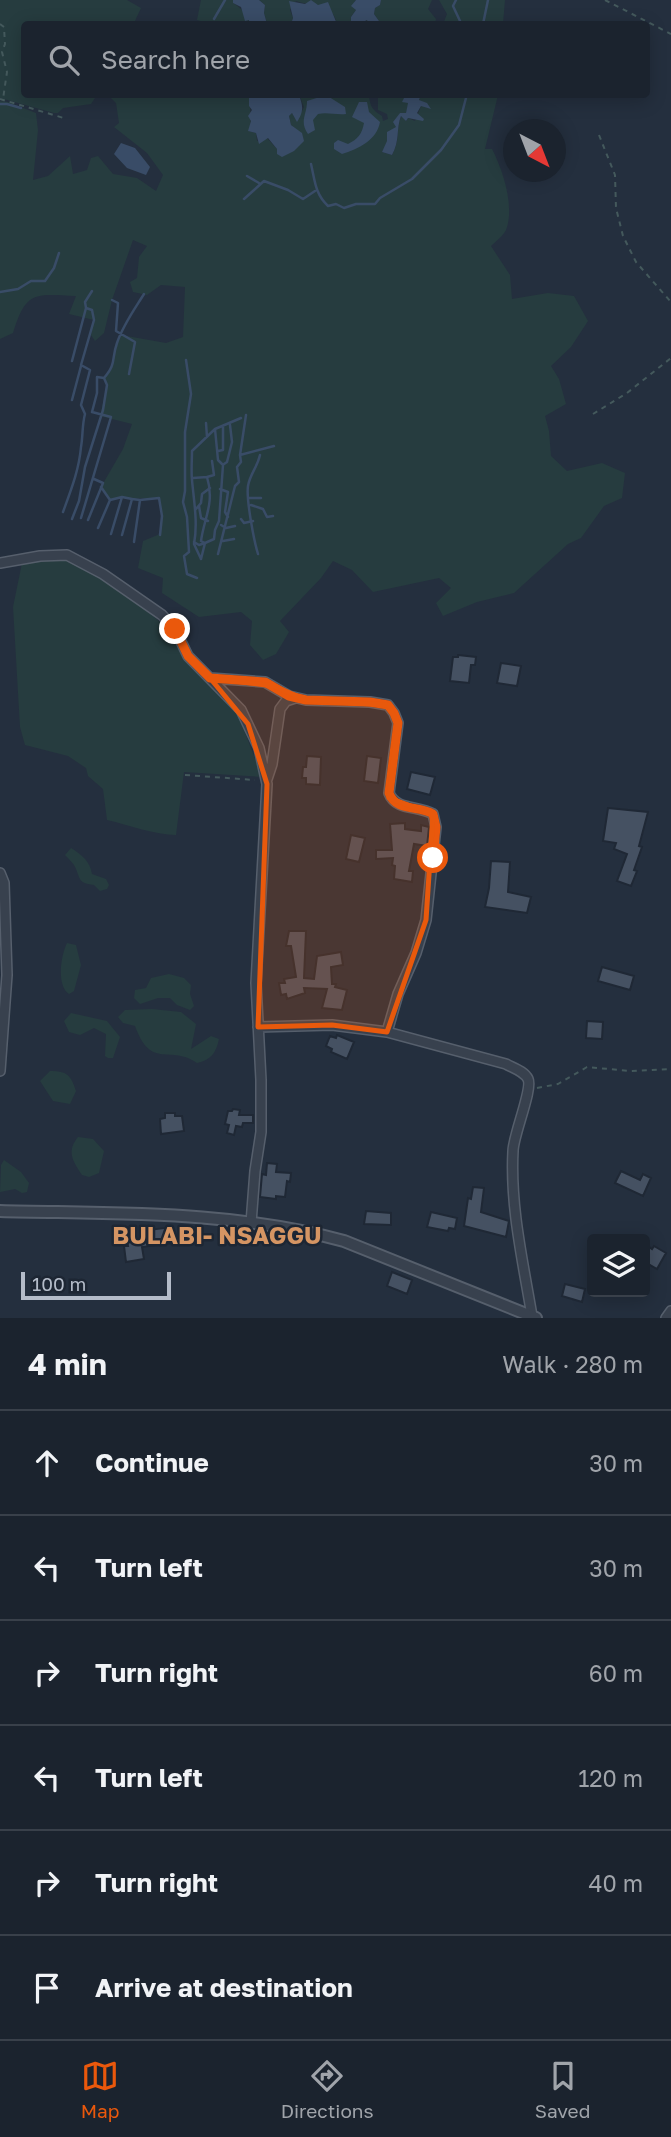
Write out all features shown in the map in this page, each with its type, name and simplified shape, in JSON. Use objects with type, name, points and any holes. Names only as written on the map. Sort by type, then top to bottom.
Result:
[{"type":"street","points":[[0,563],[54,554],[67,555],[162,615],[175,629],[188,656],[232,699],[248,724],[259,748],[266,780]]},
{"type":"street","points":[[210,678],[265,682],[297,698]]},
{"type":"street","points":[[251,1223],[261,1132],[256,983],[266,780],[274,754],[280,709],[286,701],[297,698],[388,705],[398,723],[389,793],[392,800],[401,806],[424,808],[433,814],[436,827],[426,920],[416,953],[398,994],[387,1032]]},
{"type":"street","points":[[0,873],[4,883],[7,975],[0,1071]]},
{"type":"street","points":[[258,1027],[332,1025],[387,1032],[506,1064],[522,1072],[528,1079],[529,1089],[513,1149],[517,1232],[534,1317]]},
{"type":"street","points":[[0,1211],[130,1214],[251,1223],[321,1235],[344,1241],[534,1317]]},
{"type":"street","points":[[666,1318],[671,1311]]},
{"type":"path","points":[[605,0],[646,21]]},
{"type":"path","points":[[650,23],[671,34]]},
{"type":"path","points":[[0,24],[4,27],[5,44],[2,52],[7,72],[2,99],[67,119]]},
{"type":"path","points":[[599,135],[615,175],[616,208],[623,236],[636,262],[671,302]]},
{"type":"path","points":[[593,414],[627,393],[671,358]]},
{"type":"path","points":[[185,775],[266,780]]},
{"type":"path","points":[[529,1089],[558,1084],[587,1067],[630,1071],[671,1069]]},
{"type":"highlighted area","points":[[210,678],[274,686],[306,700],[388,705],[398,723],[389,798],[433,814],[426,920],[387,1032],[332,1025],[258,1027],[267,784],[248,724]]},
{"type":"green space","points":[[0,0],[127,0],[141,8],[135,21],[21,21],[21,98],[95,98],[91,104],[63,108],[54,113],[0,98]]},
{"type":"green space","points":[[201,0],[233,0],[249,21],[200,21],[197,20]]},
{"type":"green space","points":[[259,0],[356,0],[356,10],[351,21],[336,21],[331,12],[321,6],[296,1],[290,10],[292,21],[266,21],[265,5]]},
{"type":"green space","points":[[381,0],[432,0],[428,9],[436,21],[379,21],[374,14],[375,8],[380,5]]},
{"type":"green space","points":[[439,0],[505,0],[503,21],[444,21],[447,14]]},
{"type":"green space","points":[[111,98],[249,98],[249,131],[256,133],[257,141],[267,138],[277,149],[298,131],[291,125],[289,116],[292,113],[297,121],[304,107],[300,98],[369,98],[372,107],[382,116],[383,121],[388,119],[387,114],[378,110],[378,98],[404,98],[403,101],[409,103],[406,113],[400,113],[397,127],[382,152],[392,155],[402,115],[406,121],[408,118],[415,121],[421,106],[424,106],[420,98],[497,98],[485,149],[492,149],[500,167],[509,211],[506,230],[491,246],[510,275],[512,299],[548,293],[574,296],[588,321],[571,347],[551,366],[559,379],[566,404],[545,416],[551,456],[567,471],[602,463],[625,473],[622,498],[604,506],[581,538],[568,544],[514,593],[477,602],[443,616],[436,603],[451,588],[439,578],[373,592],[352,570],[333,561],[321,578],[280,621],[289,632],[276,654],[263,660],[250,645],[252,621],[241,612],[199,617],[162,593],[163,578],[138,568],[143,541],[160,534],[162,516],[159,498],[110,500],[101,487],[123,449],[132,424],[100,416],[107,386],[104,378],[111,367],[118,341],[121,335],[166,343],[183,337],[185,287],[161,285],[147,295],[133,292],[130,282],[137,278],[139,257],[147,246],[133,240],[112,300],[104,333],[95,341],[91,335],[94,320],[69,314],[76,296],[51,295],[41,295],[28,302],[13,333],[0,339],[0,101],[36,113],[38,130],[33,180],[48,176],[70,156],[73,174],[87,170],[91,158],[98,156],[113,174],[137,178],[156,191],[163,175],[147,153],[114,127],[119,123],[116,103]]},
{"type":"green space","points":[[67,558],[89,570],[147,611],[173,633],[201,675],[236,709],[262,777],[184,772],[176,835],[151,832],[107,820],[103,789],[88,776],[86,768],[68,756],[25,745],[20,727],[13,607],[22,563]]},
{"type":"green space","points":[[71,848],[85,859],[92,874],[106,879],[109,885],[107,889],[100,891],[80,879],[74,865],[65,855]]},
{"type":"green space","points":[[67,943],[76,945],[81,965],[74,991],[69,994],[61,977]]},
{"type":"green space","points":[[169,974],[184,978],[191,985],[190,994],[194,1006],[190,1010],[177,1005],[170,998],[158,998],[140,1004],[134,998],[135,990],[146,988],[151,978]]},
{"type":"green space","points":[[125,1010],[181,1012],[196,1024],[191,1049],[211,1036],[219,1039],[212,1055],[197,1063],[188,1058],[155,1052],[141,1040],[135,1026],[123,1023],[118,1017]]},
{"type":"green space","points":[[71,1013],[107,1021],[120,1037],[113,1058],[105,1056],[106,1034],[94,1028],[80,1035],[69,1032],[64,1021]]},
{"type":"green space","points":[[50,1071],[64,1073],[72,1081],[76,1091],[70,1104],[53,1101],[40,1081]]},
{"type":"green space","points":[[78,1137],[93,1139],[104,1151],[99,1173],[89,1177],[82,1175],[76,1165],[72,1147]]},
{"type":"green space","points":[[4,1160],[21,1172],[29,1183],[27,1192],[22,1193],[15,1189],[0,1192],[1,1165]]},
{"type":"water","points":[[233,0],[259,0],[265,5],[266,21],[245,21],[241,7],[233,3]]},
{"type":"water","points":[[311,0],[318,5],[328,2],[336,21],[292,21],[289,1],[305,4]]},
{"type":"water","points":[[356,0],[381,0],[374,14],[379,21],[351,21],[356,10],[351,6]]},
{"type":"water","points":[[249,98],[300,98],[302,108],[297,122],[292,113],[289,116],[291,125],[302,133],[304,141],[294,151],[282,157],[277,154],[277,149],[268,138],[259,144],[256,133],[248,131],[251,121],[248,116],[252,110]]},
{"type":"water","points":[[331,98],[345,107],[346,114],[318,114],[313,120],[315,130],[308,134],[304,122],[307,101]]},
{"type":"water","points":[[404,98],[420,98],[431,109],[421,106],[417,113],[423,121],[408,118],[406,121],[401,116],[392,155],[382,152],[387,141],[387,132],[396,127],[393,122],[400,113],[406,113],[408,103],[402,102]]},
{"type":"water","points":[[359,102],[367,102],[369,112],[380,122],[371,139],[342,154],[334,149],[334,143],[338,140],[348,144],[357,138],[362,130],[364,123],[352,117]]},
{"type":"water","points":[[121,143],[135,148],[150,167],[146,175],[127,168],[114,154]]},
{"type":"building","points":[[453,657],[476,657],[475,665],[471,665],[469,683],[450,681]]},
{"type":"building","points":[[501,663],[521,666],[517,686],[497,683]]},
{"type":"building","points":[[307,756],[321,757],[320,785],[306,784],[306,778],[302,778]]},
{"type":"building","points":[[367,756],[381,758],[378,783],[364,781]]},
{"type":"building","points":[[411,772],[435,777],[430,795],[407,789]]},
{"type":"building","points":[[608,808],[648,812],[639,846],[642,847],[634,870],[637,871],[631,886],[617,881],[627,854],[614,849],[616,843],[603,841]]},
{"type":"building","points":[[405,823],[405,829],[421,831],[421,825],[429,827],[427,846],[414,844],[409,871],[413,871],[412,882],[394,879],[393,858],[376,859],[376,850],[392,850],[390,824]]},
{"type":"building","points":[[351,835],[365,838],[359,862],[346,859]]},
{"type":"building","points":[[491,861],[510,862],[508,892],[531,897],[527,913],[485,907]]},
{"type":"building","points":[[289,931],[306,931],[304,978],[314,979],[317,956],[341,952],[343,965],[331,967],[332,984],[347,990],[342,1010],[322,1008],[327,989],[304,988],[305,993],[287,999],[286,994],[281,995],[279,983],[285,983],[284,979],[296,977],[291,946],[286,946]]},
{"type":"building","points":[[602,967],[634,976],[630,990],[598,981]]},
{"type":"building","points":[[587,1021],[603,1022],[602,1039],[586,1038]]},
{"type":"building","points":[[337,1035],[354,1042],[347,1059],[331,1052],[332,1049],[326,1046],[330,1036],[336,1038]]},
{"type":"building","points":[[240,1110],[239,1115],[253,1115],[253,1123],[236,1126],[234,1135],[227,1133],[229,1125],[225,1124],[228,1111]]},
{"type":"building","points":[[165,1113],[182,1116],[184,1131],[161,1134],[160,1119],[165,1118]]},
{"type":"building","points":[[267,1163],[277,1164],[276,1172],[291,1173],[285,1197],[260,1197],[262,1174],[266,1175]]},
{"type":"building","points":[[621,1171],[640,1180],[643,1174],[651,1178],[643,1196],[615,1183]]},
{"type":"building","points":[[473,1187],[484,1188],[481,1212],[509,1221],[506,1237],[464,1226],[468,1198],[471,1199]]},
{"type":"building","points":[[366,1211],[391,1213],[391,1225],[364,1224]]},
{"type":"building","points":[[431,1212],[457,1218],[455,1229],[449,1228],[448,1231],[427,1227]]},
{"type":"building","points":[[172,1227],[174,1243],[142,1247],[144,1259],[126,1262],[124,1246],[128,1246],[127,1241],[149,1237],[148,1230]]},
{"type":"building","points":[[654,1246],[666,1253],[657,1269],[650,1265],[650,1248]]},
{"type":"building","points":[[392,1272],[412,1280],[407,1294],[387,1286]]},
{"type":"building","points":[[565,1284],[585,1289],[582,1302],[562,1296]]},
{"type":"waterway","points":[[214,19],[225,0]]},
{"type":"waterway","points":[[456,0],[453,6],[460,21]]},
{"type":"waterway","points":[[484,21],[488,0]]},
{"type":"waterway","points":[[311,164],[318,192],[328,206],[336,204],[344,208],[356,204],[375,204],[380,198],[412,179],[441,150],[459,125],[466,98]]},
{"type":"waterway","points":[[0,104],[21,108]]},
{"type":"waterway","points":[[247,176],[259,183]]},
{"type":"waterway","points":[[244,199],[264,181],[303,199],[315,191]]},
{"type":"waterway","points":[[0,292],[18,289],[31,281],[45,281],[54,268],[59,253]]},
{"type":"waterway","points":[[63,512],[80,455],[85,414],[81,405],[90,370],[81,365],[94,320],[92,310],[86,308],[85,302],[92,291]]},
{"type":"waterway","points":[[72,519],[103,410],[107,385],[104,378],[112,365],[122,330],[144,294]]},
{"type":"waterway","points":[[112,300],[118,303],[116,331],[135,342],[129,374]]},
{"type":"waterway","points":[[72,361],[86,308]]},
{"type":"waterway","points":[[186,360],[191,394],[185,432],[183,502],[187,517],[189,552],[184,556],[187,574],[197,578]]},
{"type":"waterway","points":[[72,400],[81,366]]},
{"type":"waterway","points":[[81,518],[111,417],[92,412],[97,393],[97,377],[104,378]]},
{"type":"waterway","points":[[218,554],[235,486],[239,482],[237,467],[241,462],[246,415]]},
{"type":"waterway","points":[[201,559],[194,544],[196,520],[192,451],[215,429],[241,418]]},
{"type":"waterway","points":[[206,423],[207,437]]},
{"type":"waterway","points":[[224,464],[227,462],[232,442],[230,425]]},
{"type":"waterway","points":[[218,451],[223,450],[223,427]]},
{"type":"waterway","points":[[201,559],[205,543],[214,539],[219,521],[223,465],[218,460],[215,429]]},
{"type":"waterway","points":[[240,455],[274,446]]},
{"type":"waterway","points":[[258,554],[248,492],[249,482],[260,455]]},
{"type":"waterway","points":[[194,542],[199,545],[205,543],[201,541],[210,495],[207,477],[214,475],[212,461]]},
{"type":"waterway","points":[[193,478],[207,477]]},
{"type":"waterway","points":[[88,520],[103,483],[94,479]]},
{"type":"waterway","points":[[98,528],[110,500],[101,487]]},
{"type":"waterway","points":[[196,509],[201,503],[202,494],[210,488]]},
{"type":"waterway","points":[[220,489],[228,492],[225,512],[228,517]]},
{"type":"waterway","points":[[122,497],[132,499],[122,535]]},
{"type":"waterway","points":[[110,500],[122,497],[111,534]]},
{"type":"waterway","points":[[140,500],[159,498],[162,516],[160,535]]},
{"type":"waterway","points":[[249,498],[261,498]]},
{"type":"waterway","points":[[132,499],[140,500],[134,542]]},
{"type":"waterway","points":[[251,505],[263,509],[267,517],[273,516]]},
{"type":"waterway","points":[[199,506],[201,518],[208,521]]},
{"type":"waterway","points":[[241,519],[244,523],[253,521]]},
{"type":"waterway","points":[[221,525],[226,528],[235,526]]},
{"type":"waterway","points":[[223,541],[234,539]]},
{"type":"district","name":"BULABI- NSAGGU","points":[[217,1236]]},
{"type":"route","points":[[175,629],[188,656],[210,678],[265,682],[289,696],[306,700],[388,705],[398,723],[389,793],[392,800],[401,806],[424,808],[433,814],[436,827],[433,858]]}]
